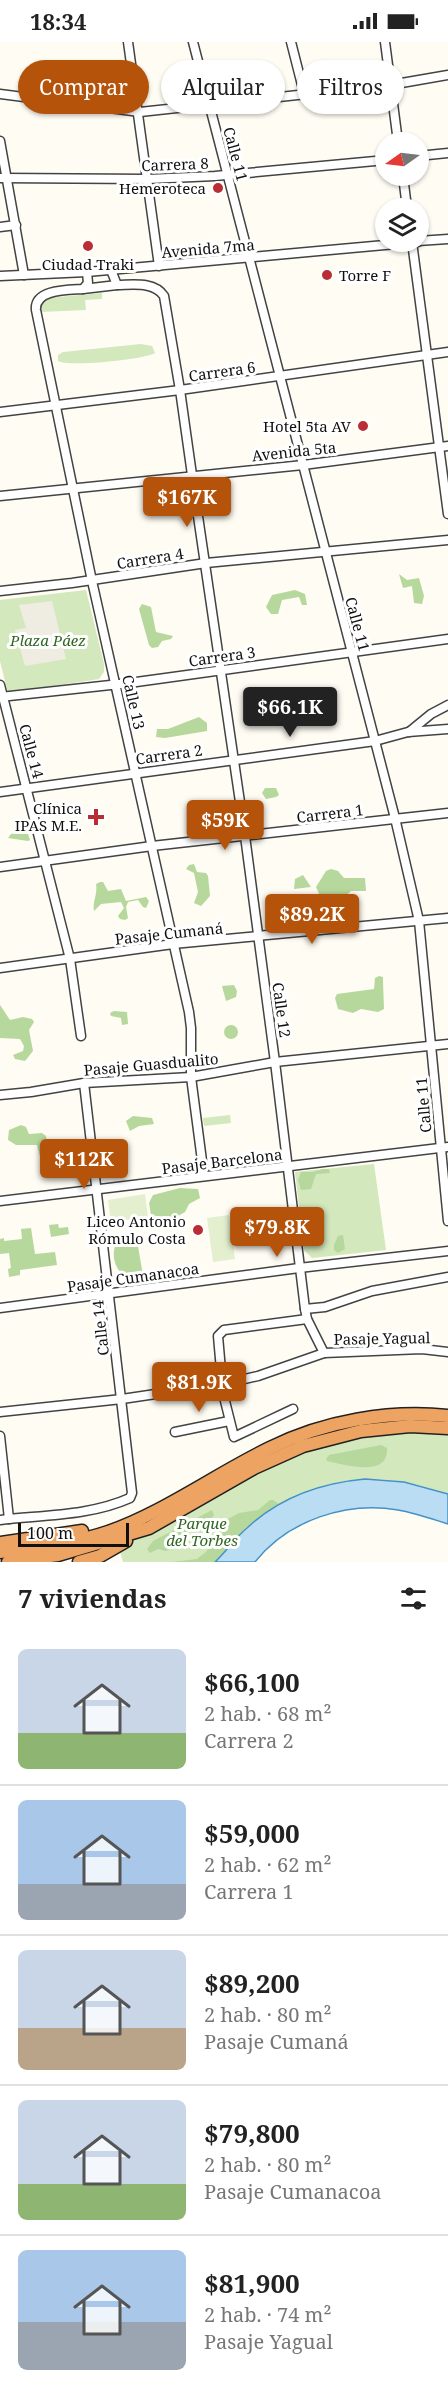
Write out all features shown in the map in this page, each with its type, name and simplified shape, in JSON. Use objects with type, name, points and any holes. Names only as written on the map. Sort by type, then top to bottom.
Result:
[{"type":"highway","points":[[0,1552],[57,1550],[107,1532],[143,1517],[272,1446],[307,1433],[382,1416],[448,1416]]},
{"type":"highway","points":[[79,1562],[100,1556],[254,1468],[303,1446],[361,1431],[410,1426],[448,1428]]},
{"type":"highway","points":[[8,1562],[149,1528]]},
{"type":"highway","points":[[0,1543],[86,1531],[107,1532]]},
{"type":"street","points":[[128,42],[131,60]]},
{"type":"street","name":"Calle 11","points":[[193,42],[198,60]]},
{"type":"street","points":[[291,42],[297,66]]},
{"type":"street","points":[[386,42],[388,60]]},
{"type":"street","points":[[404,83],[448,75]]},
{"type":"street","points":[[0,94],[18,96]]},
{"type":"street","points":[[140,114],[159,266]]},
{"type":"street","name":"Calle 11","points":[[211,114],[251,258],[395,818],[419,921],[431,1046],[444,1147],[448,1221]]},
{"type":"street","points":[[394,114],[397,132]]},
{"type":"street","points":[[0,141],[3,178],[16,225],[24,275]]},
{"type":"street","points":[[429,155],[448,153]]},
{"type":"street","name":"Carrera 8","points":[[3,178],[148,179],[227,175],[375,161]]},
{"type":"street","points":[[0,227],[16,225]]},
{"type":"street","name":"Avenida 7ma","points":[[429,241],[448,239]]},
{"type":"street","name":"Avenida 7ma","points":[[0,276],[87,272],[375,246]]},
{"type":"street","points":[[414,252],[444,447],[448,514]]},
{"type":"street","points":[[111,270],[117,285]]},
{"type":"street","points":[[82,289],[88,283],[87,272]]},
{"type":"street","points":[[82,289],[117,285],[152,286],[160,290],[164,296],[192,475]]},
{"type":"street","name":"Calle 13","points":[[82,289],[48,293],[39,298],[36,304],[92,581],[153,846],[191,1028],[191,1077],[204,1176]]},
{"type":"street","name":"Carrera 6","points":[[0,412],[180,390],[448,352]]},
{"type":"street","name":"Avenida 5ta","points":[[0,496],[303,465],[444,447]]},
{"type":"street","name":"Calle 12","points":[[194,489],[245,836],[305,1309],[324,1353]]},
{"type":"street","name":"Carrera 4","points":[[0,591],[92,581],[206,563],[448,540]]},
{"type":"street","name":"Carrera 3","points":[[2,697],[116,685],[448,639]]},
{"type":"street","name":"Calle 14","points":[[0,685],[70,959],[81,1036]]},
{"type":"street","points":[[408,732],[431,714],[448,705]]},
{"type":"street","points":[[431,714],[430,722],[438,731]]},
{"type":"street","name":"Carrera 2","points":[[0,792],[375,741],[408,732],[448,729]]},
{"type":"street","name":"Carrera 1","points":[[0,867],[153,846],[448,813]]},
{"type":"street","name":"Pasaje Cumaná","points":[[0,968],[173,944],[258,938],[448,918]]},
{"type":"street","name":"Pasaje Guasdualito","points":[[0,1095],[84,1083],[191,1077],[275,1062],[448,1044]]},
{"type":"street","name":"Calle 14","points":[[4,1519],[111,1506],[130,1498],[132,1493],[84,1083]]},
{"type":"street","name":"Pasaje Barcelona","points":[[0,1202],[444,1147]]},
{"type":"street","name":"Pasaje Cumanacoa","points":[[0,1308],[299,1268],[448,1251]]},
{"type":"street","points":[[305,1309],[325,1307],[372,1291],[448,1277]]},
{"type":"street","points":[[293,1409],[234,1437],[223,1384],[218,1336],[220,1332],[308,1319]]},
{"type":"street","name":"Pasaje Yagual","points":[[0,1412],[122,1400],[223,1384],[258,1376],[324,1353],[422,1349],[448,1352]]},
{"type":"street","points":[[174,1432],[229,1421]]},
{"type":"street","points":[[0,1436],[4,1519]]},
{"type":"green space","points":[[102,293],[102,299],[85,300],[86,310],[40,312],[40,307],[48,298]]},
{"type":"green space","points":[[141,344],[152,346],[155,353],[106,362],[65,363],[58,361],[58,355],[63,352]]},
{"type":"green space","points":[[399,574],[407,580],[419,578],[424,596],[422,604],[414,603],[412,586],[403,588]]},
{"type":"green space","name":"Plaza Páez","points":[[86,590],[104,664],[104,672],[99,679],[8,693],[0,661],[0,600]]},
{"type":"green space","points":[[295,590],[305,594],[307,605],[302,605],[299,597],[282,600],[278,614],[271,614],[266,607],[272,595]]},
{"type":"green space","points":[[142,604],[151,607],[156,632],[173,636],[171,639],[162,641],[158,647],[152,648],[149,645],[139,609]]},
{"type":"green space","points":[[313,690],[313,693],[302,700],[305,716],[302,720],[298,716],[296,702],[289,703],[284,708],[281,703],[297,692]]},
{"type":"green space","points":[[199,717],[207,723],[207,731],[165,738],[156,737],[157,729],[168,729]]},
{"type":"green space","points":[[265,788],[276,788],[279,795],[266,799],[262,793]]},
{"type":"green space","points":[[27,831],[30,840],[28,841],[8,838],[11,834]]},
{"type":"green space","points":[[194,864],[197,872],[206,873],[208,876],[210,896],[201,906],[194,903],[198,892],[194,873],[186,869],[189,865]]},
{"type":"green space","points":[[331,869],[338,871],[344,878],[365,878],[366,891],[351,891],[342,899],[323,902],[316,887],[326,871]]},
{"type":"green space","points":[[303,875],[311,887],[294,889],[295,879]]},
{"type":"green space","points":[[103,882],[108,891],[121,889],[126,901],[146,897],[149,901],[146,908],[138,900],[128,902],[126,907],[128,918],[125,920],[118,916],[124,908],[121,902],[101,904],[94,911],[96,884]]},
{"type":"green space","points":[[383,977],[384,1009],[378,1012],[361,1009],[353,1013],[338,1009],[335,998],[337,994],[374,989],[375,978]]},
{"type":"green space","points":[[234,985],[237,991],[236,997],[226,1001],[222,986]]},
{"type":"green space","points":[[0,1005],[10,1020],[23,1017],[32,1019],[34,1022],[29,1030],[33,1051],[25,1061],[15,1059],[13,1055],[23,1051],[24,1046],[20,1039],[0,1038]]},
{"type":"green space","points":[[127,1012],[128,1024],[122,1025],[121,1018],[111,1016],[110,1013]]},
{"type":"green space","points":[[228,1025],[234,1025],[238,1032],[234,1039],[228,1039],[224,1035],[224,1029]]},
{"type":"green space","points":[[230,1115],[231,1123],[204,1126],[203,1118]]},
{"type":"green space","points":[[133,1116],[152,1118],[154,1124],[139,1126],[130,1131],[126,1121]]},
{"type":"green space","points":[[21,1125],[26,1127],[29,1134],[42,1133],[46,1136],[49,1158],[47,1166],[43,1167],[37,1145],[16,1145],[8,1140],[9,1130]]},
{"type":"green space","points":[[374,1164],[386,1250],[312,1258],[304,1250],[295,1172]]},
{"type":"green space","points":[[329,1169],[330,1173],[316,1174],[311,1189],[301,1190],[298,1180],[301,1172]]},
{"type":"green space","points":[[180,1188],[198,1189],[200,1198],[189,1204],[185,1212],[178,1216],[165,1218],[151,1215],[149,1203],[153,1195]]},
{"type":"green space","points":[[145,1194],[148,1217],[111,1222],[108,1200]]},
{"type":"green space","points":[[229,1215],[235,1259],[213,1262],[207,1218]]},
{"type":"green space","points":[[58,1224],[59,1228],[68,1227],[69,1234],[51,1237],[49,1225]]},
{"type":"green space","points":[[31,1228],[35,1254],[55,1252],[57,1265],[20,1270],[20,1275],[9,1277],[8,1269],[11,1268],[9,1253],[0,1254],[0,1239],[4,1238],[4,1241],[22,1239],[21,1229]]},
{"type":"green space","points":[[343,1235],[345,1249],[338,1253],[334,1250],[334,1245],[338,1236]]},
{"type":"green space","points":[[130,1236],[137,1241],[143,1275],[137,1280],[125,1276],[117,1268],[114,1256],[116,1243]]},
{"type":"green space","name":"Parque del Torbes","points":[[448,1428],[448,1494],[425,1487],[381,1479],[340,1482],[298,1496],[253,1523],[215,1562],[123,1562],[118,1545],[229,1482],[327,1438]]},
{"type":"green space","points":[[381,1445],[387,1448],[386,1458],[381,1464],[373,1467],[354,1466],[326,1459],[329,1455]]},
{"type":"green space","points":[[270,1500],[279,1504],[247,1527],[215,1562],[172,1562],[197,1559],[206,1552],[226,1520],[239,1513],[258,1510]]},
{"type":"green space","points":[[212,1510],[214,1515],[209,1522],[181,1535],[173,1547],[166,1551],[158,1549],[150,1553],[147,1549],[153,1541]]},
{"type":"shaded area","points":[[52,601],[66,659],[25,666],[15,630],[26,628],[19,605]]},
{"type":"water","points":[[365,1479],[404,1482],[448,1494],[448,1524],[398,1510],[359,1508],[339,1511],[301,1525],[284,1535],[255,1562],[215,1562],[247,1528],[287,1500],[317,1488]]},
{"type":"place","name":"Hemeroteca","points":[[218,188]]},
{"type":"place","name":"Ciudad Traki","points":[[88,246]]},
{"type":"place","name":"Torre F","points":[[327,275]]},
{"type":"place","name":"Hotel 5ta AV","points":[[363,426]]},
{"type":"place","name":"Clínica IPAS M.E.","points":[[96,817]]},
{"type":"place","name":"Liceo Antonio Rómulo Costa","points":[[198,1230]]}]
